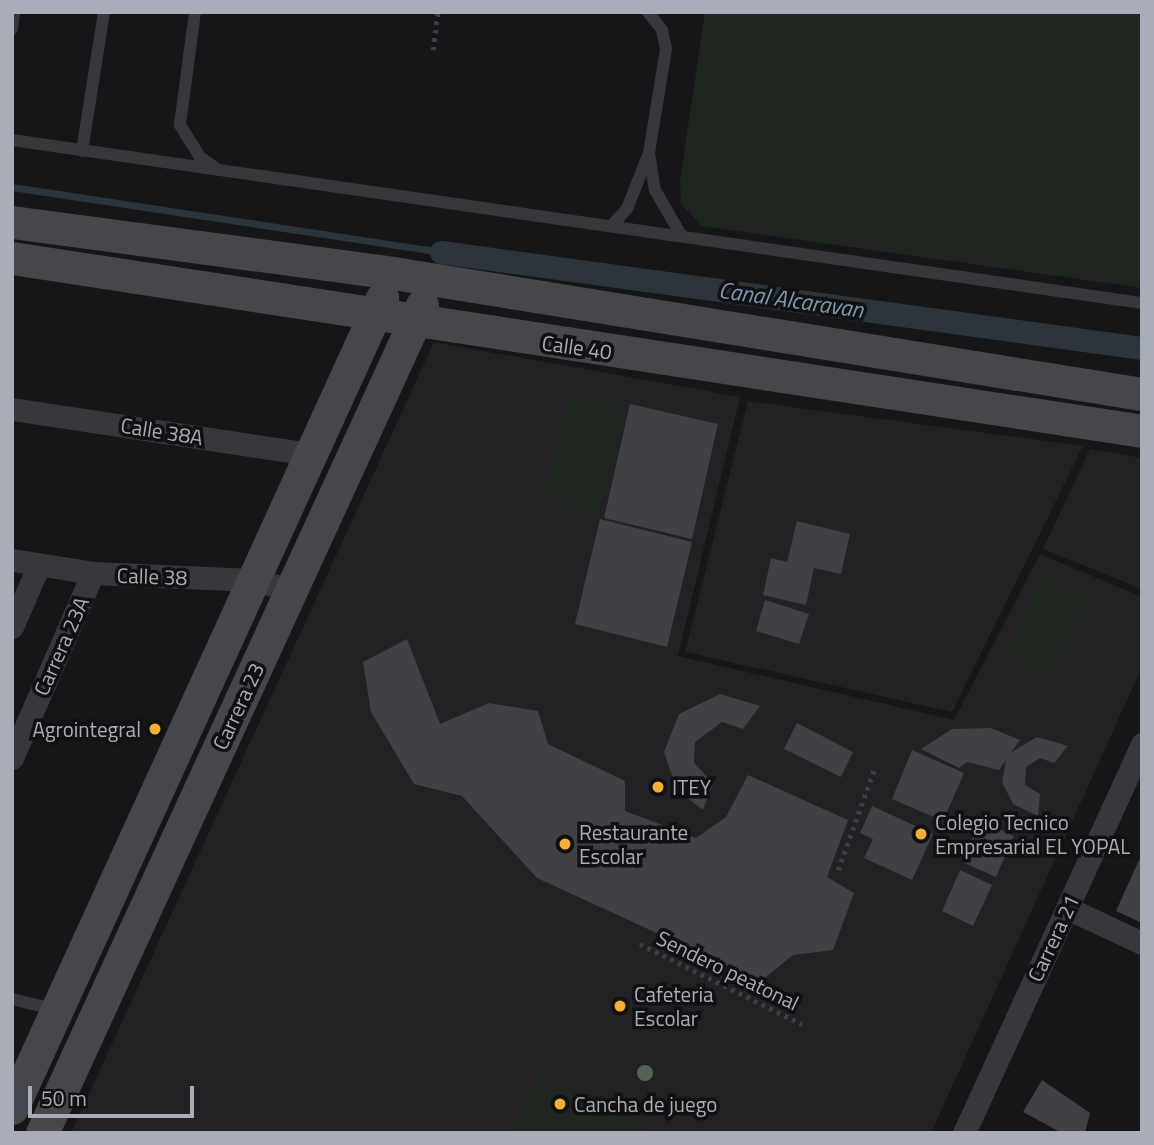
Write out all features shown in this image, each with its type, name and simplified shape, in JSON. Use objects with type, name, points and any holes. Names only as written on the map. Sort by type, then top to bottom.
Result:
[{"type":"main road","name":"Calle 40","points":[[12,222],[393,273],[1142,394]]},
{"type":"main road","name":"Calle 40","points":[[12,258],[374,317],[1142,431]]},
{"type":"main road","name":"Carrera 23","points":[[16,1090],[58,1010],[393,273]]},
{"type":"main road","name":"Carrera 23","points":[[42,1133],[433,280]]},
{"type":"street","name":"Calle 38A","points":[[12,409],[311,454]]},
{"type":"street","name":"Calle 38","points":[[12,560],[93,573],[253,580],[292,590]]},
{"type":"street","points":[[12,626],[39,565]]},
{"type":"street","name":"Carrera 23A","points":[[12,758],[93,573]]},
{"type":"street","name":"Carrera 21","points":[[964,1133],[1142,744]]},
{"type":"street","points":[[1067,908],[1142,943]]},
{"type":"lane","points":[[12,29],[14,12]]},
{"type":"lane","points":[[82,150],[104,12]]},
{"type":"lane","points":[[195,12],[180,125],[199,156],[221,172]]},
{"type":"lane","points":[[611,226],[627,209],[649,152],[666,49],[662,30],[648,12]]},
{"type":"lane","points":[[13,139],[221,172],[681,235],[1142,303]]},
{"type":"lane","points":[[649,152],[658,200],[681,235]]},
{"type":"lane","points":[[12,999],[58,1010]]},
{"type":"path","points":[[433,50],[438,12]]},
{"type":"path","points":[[838,870],[874,770]]},
{"type":"path","name":"Sendero peatonal","points":[[640,944],[802,1024]]},
{"type":"shaded area","points":[[705,12],[1142,12],[1142,288],[702,226],[681,204],[680,181]]},
{"type":"shaded area","name":"ITEY","points":[[434,342],[740,397],[678,656],[954,720],[1040,554],[1142,597],[1142,667],[931,1133],[71,1133]]},
{"type":"shaded area","points":[[570,393],[625,407],[598,515],[543,501]]},
{"type":"shaded area","points":[[748,401],[1083,446],[952,712],[685,652]]},
{"type":"shaded area","points":[[1090,449],[1142,458],[1142,589],[1043,549]]},
{"type":"shaded area","points":[[1044,573],[1090,595],[1050,682],[1004,660]]},
{"type":"shaded area","name":"Cancha de juego","points":[[541,1075],[649,1133],[510,1133]]},
{"type":"building","points":[[630,404],[718,424],[692,539],[604,518]]},
{"type":"building","points":[[600,519],[692,542],[667,647],[575,624]]},
{"type":"building","points":[[797,521],[850,534],[841,574],[814,568],[806,605],[763,595],[771,558],[787,562]]},
{"type":"building","points":[[765,600],[809,614],[799,644],[756,631]]},
{"type":"building","points":[[407,639],[440,724],[489,703],[538,711],[548,744],[625,781],[625,811],[696,838],[726,817],[748,775],[848,820],[827,877],[854,893],[833,950],[793,955],[761,981],[537,878],[462,796],[414,784],[371,712],[363,662]]},
{"type":"building","points":[[720,694],[760,706],[743,729],[722,722],[695,742],[694,763],[713,783],[703,810],[677,790],[664,752],[679,714]]},
{"type":"building","points":[[797,723],[853,752],[841,777],[784,749]]},
{"type":"building","points":[[991,728],[1020,740],[999,770],[967,762],[959,768],[921,749],[952,729]]},
{"type":"building","points":[[1037,737],[1068,746],[1054,763],[1040,758],[1026,767],[1025,785],[1040,794],[1038,816],[1013,804],[1002,782],[1007,755]]},
{"type":"building","points":[[912,750],[964,773],[943,821],[892,799]]},
{"type":"building","points":[[872,806],[933,834],[912,880],[864,858],[873,839],[860,833]]},
{"type":"building","points":[[980,821],[1014,836],[996,877],[962,862]]},
{"type":"building","points":[[1139,860],[1142,861],[1142,923],[1116,911]]},
{"type":"building","points":[[960,870],[992,885],[973,926],[942,911]]},
{"type":"building","points":[[1042,1080],[1090,1113],[1085,1133],[1062,1133],[1023,1112]]},
{"type":"waterway","points":[[12,187],[441,252]]},
{"type":"waterway","name":"Canal Alcaravan","points":[[441,252],[1142,348]]},
{"type":"place","name":"Agrointegral","points":[[155,729]]},
{"type":"place","name":"ITEY","points":[[658,787]]},
{"type":"place","name":"Colegio Tecnico Empresarial EL YOPAL","points":[[921,834]]},
{"type":"place","name":"Restaurante Escolar","points":[[565,844]]},
{"type":"place","name":"Cafeteria Escolar","points":[[620,1006]]},
{"type":"place","name":"Cancha de juego","points":[[560,1104]]}]
